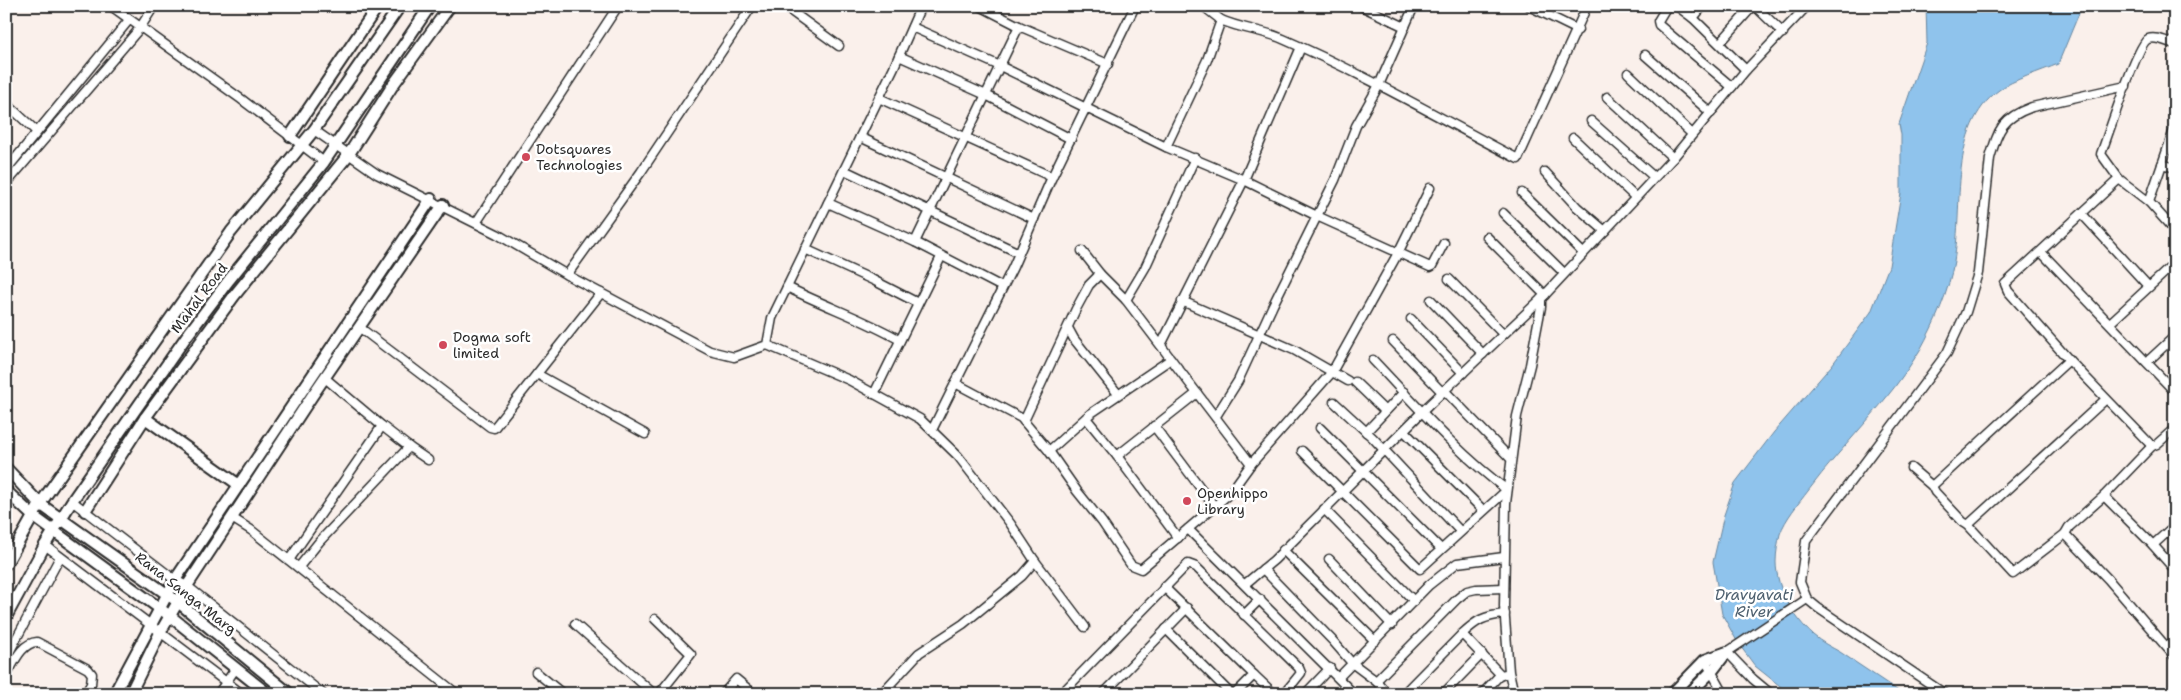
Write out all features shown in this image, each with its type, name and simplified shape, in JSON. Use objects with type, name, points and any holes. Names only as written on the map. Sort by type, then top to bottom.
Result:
[{"type":"main road","points":[[290,136],[378,6]]},
{"type":"main road","name":"Mahal Road","points":[[6,564],[40,504],[238,223],[314,130],[400,6]]},
{"type":"main road","name":"Mahal Road","points":[[6,617],[45,545],[72,501],[175,352],[229,280],[324,162],[430,6]]},
{"type":"main road","points":[[85,511],[145,418],[234,296],[349,154],[393,85],[450,6]]},
{"type":"main road","points":[[114,694],[175,580],[431,199]]},
{"type":"main road","points":[[130,694],[160,633],[187,586],[359,327],[443,206]]},
{"type":"main road","points":[[175,352],[187,361]]},
{"type":"main road","points":[[145,418],[239,486]]},
{"type":"main road","name":"Rana Sanga Marg","points":[[6,468],[40,504],[178,602],[290,694]]},
{"type":"main road","name":"Rana Sanga Marg","points":[[6,491],[33,516],[160,608],[268,694]]},
{"type":"main road","points":[[1672,694],[1706,660],[1727,652]]},
{"type":"main road","points":[[1689,694],[1713,670],[1727,652]]},
{"type":"street","points":[[111,6],[241,98],[324,162]]},
{"type":"street","points":[[6,184],[140,28],[154,6]]},
{"type":"street","points":[[476,223],[618,6]]},
{"type":"street","points":[[567,275],[641,172],[752,6]]},
{"type":"street","points":[[784,6],[839,46]]},
{"type":"street","points":[[767,345],[772,318],[899,56],[920,6]]},
{"type":"street","points":[[980,6],[1019,26],[1108,64]]},
{"type":"street","points":[[932,430],[1019,253],[1070,139],[1135,6]]},
{"type":"street","points":[[1203,6],[1221,20],[1235,26],[1261,30],[1301,47],[1379,85],[1518,159],[1578,30],[1587,6]]},
{"type":"street","points":[[1361,6],[1405,27]]},
{"type":"street","points":[[1216,416],[1238,381],[1260,337],[1273,305],[1334,180],[1356,126],[1379,85],[1414,6]]},
{"type":"street","points":[[1529,6],[1578,30]]},
{"type":"street","points":[[1667,6],[1658,21],[1659,25],[1732,87]]},
{"type":"street","points":[[1677,6],[1720,43],[1746,70]]},
{"type":"street","points":[[1693,18],[1704,6]]},
{"type":"street","points":[[1720,43],[1754,6],[1783,33]]},
{"type":"street","points":[[1245,584],[1283,550],[1422,411],[1543,297],[1672,158],[1711,114],[1746,70],[1807,6]]},
{"type":"street","points":[[6,170],[129,20]]},
{"type":"street","points":[[1166,147],[1206,60],[1221,20]]},
{"type":"street","points":[[915,242],[1019,26]]},
{"type":"street","points":[[912,27],[1000,66],[1166,147],[1244,180],[1317,216],[1430,267],[1444,243]]},
{"type":"street","points":[[2175,44],[2160,39],[2149,39],[2144,42],[2101,154],[2119,179],[2149,202],[2175,231]]},
{"type":"street","points":[[1162,345],[1182,301],[1244,180],[1301,47]]},
{"type":"street","points":[[1645,55],[1711,114]]},
{"type":"street","points":[[899,56],[986,95],[1070,139]]},
{"type":"street","points":[[1628,73],[1692,134]]},
{"type":"street","points":[[1945,694],[1807,599],[1800,582],[1806,541],[1947,353],[1966,312],[1978,273],[1990,158],[2000,130],[2010,117],[2025,110],[2105,89],[2126,86]]},
{"type":"street","points":[[1607,96],[1672,158]]},
{"type":"street","points":[[879,98],[966,136],[1052,178]]},
{"type":"street","points":[[6,103],[37,132]]},
{"type":"street","points":[[1591,121],[1654,177]]},
{"type":"street","points":[[2149,202],[2175,127]]},
{"type":"street","points":[[314,130],[377,174],[431,199],[567,275],[710,351],[734,357],[767,345],[849,380],[920,419],[958,456],[1010,523],[1035,561],[1085,626]]},
{"type":"street","points":[[860,137],[1034,219]]},
{"type":"street","points":[[1573,138],[1635,197]]},
{"type":"street","points":[[1126,300],[1145,268],[1195,158]]},
{"type":"street","points":[[2162,164],[2175,168]]},
{"type":"street","points":[[844,170],[1019,253]]},
{"type":"street","points":[[1545,172],[1578,207],[1605,231]]},
{"type":"street","points":[[2119,179],[2042,252],[2005,284],[2008,291],[2069,360],[2152,446]]},
{"type":"street","points":[[955,383],[1009,410],[1024,421],[1102,522],[1131,565],[1141,569],[1230,493],[1251,464],[1332,372],[1398,253],[1430,188]]},
{"type":"street","points":[[1522,193],[1583,253]]},
{"type":"street","points":[[828,203],[915,242],[1002,287]]},
{"type":"street","points":[[1503,213],[1564,274]]},
{"type":"street","points":[[2082,214],[2149,287]]},
{"type":"street","points":[[1487,237],[1543,297]]},
{"type":"street","points":[[805,249],[874,280],[918,303]]},
{"type":"street","points":[[1082,251],[1100,274],[1126,300],[1162,345],[1251,464]]},
{"type":"street","points":[[2042,252],[2175,392]]},
{"type":"street","points":[[874,394],[941,257]]},
{"type":"street","points":[[2110,322],[2175,263]]},
{"type":"street","points":[[1024,421],[1089,285],[1100,274]]},
{"type":"street","points":[[1449,279],[1503,334]]},
{"type":"street","points":[[787,287],[826,306],[874,325],[900,340]]},
{"type":"street","points":[[359,327],[490,427],[494,428],[601,293]]},
{"type":"street","points":[[1514,694],[1505,674],[1504,557],[1507,490],[1516,416],[1530,366],[1543,297]]},
{"type":"street","points":[[1431,300],[1483,354]]},
{"type":"street","points":[[1182,301],[1260,337],[1294,350],[1352,381],[1386,411]]},
{"type":"street","points":[[1411,320],[1463,373]]},
{"type":"street","points":[[1068,328],[1074,339],[1118,394]]},
{"type":"street","points":[[2147,362],[2175,336]]},
{"type":"street","points":[[1393,342],[1510,458]]},
{"type":"street","points":[[1049,451],[1086,418],[1171,359]]},
{"type":"street","points":[[1373,360],[1480,470],[1507,490]]},
{"type":"street","points":[[1932,486],[2069,360]]},
{"type":"street","points":[[537,374],[645,434]]},
{"type":"street","points":[[325,378],[382,426],[428,460]]},
{"type":"street","points":[[1366,432],[1404,392]]},
{"type":"street","points":[[1117,456],[1197,393]]},
{"type":"street","points":[[1968,525],[2106,399]]},
{"type":"street","points":[[1334,402],[1384,450],[1460,531]]},
{"type":"street","points":[[1086,418],[1178,538]]},
{"type":"street","points":[[289,560],[382,426]]},
{"type":"street","points":[[1154,426],[1214,506]]},
{"type":"street","points":[[1320,428],[1441,549]]},
{"type":"street","points":[[1911,468],[1932,486],[1935,492],[1962,522],[1968,525],[2012,574],[2066,534],[2069,527],[2104,496],[2152,446],[2158,444],[2175,428]]},
{"type":"street","points":[[1404,430],[1484,510]]},
{"type":"street","points":[[299,567],[358,499],[409,447]]},
{"type":"street","points":[[1302,451],[1420,569],[1507,490]]},
{"type":"street","points":[[2104,496],[2175,570]]},
{"type":"street","points":[[72,501],[175,580],[187,586],[323,694]]},
{"type":"street","points":[[1324,509],[1414,602]]},
{"type":"street","points":[[232,518],[251,530],[299,567],[457,694]]},
{"type":"street","points":[[2153,545],[2175,525]]},
{"type":"street","points":[[1188,529],[1330,668],[1354,694]]},
{"type":"street","points":[[2066,534],[2108,579],[2175,657]]},
{"type":"street","points":[[45,545],[242,694]]},
{"type":"street","points":[[1283,550],[1375,641]]},
{"type":"street","points":[[6,658],[60,557]]},
{"type":"street","points":[[1339,677],[1392,625],[1429,585],[1456,563],[1504,557]]},
{"type":"street","points":[[1329,559],[1392,625]]},
{"type":"street","points":[[881,694],[919,653],[963,624],[1022,576],[1035,561]]},
{"type":"street","points":[[1066,692],[1164,587],[1188,564],[1196,567],[1299,668],[1301,673],[1299,677],[1284,694]]},
{"type":"street","points":[[1263,569],[1332,640],[1352,664],[1376,682],[1388,694]]},
{"type":"street","points":[[1164,587],[1274,694]]},
{"type":"street","points":[[1376,682],[1457,598],[1467,591],[1504,588]]},
{"type":"street","points":[[1244,615],[1260,599]]},
{"type":"street","points":[[1771,694],[1753,679],[1727,652],[1807,599]]},
{"type":"street","points":[[1108,692],[1187,608]]},
{"type":"street","points":[[1403,694],[1477,621],[1488,615],[1505,614]]},
{"type":"street","points":[[655,619],[690,654],[659,694]]},
{"type":"street","points":[[575,624],[654,694]]},
{"type":"street","points":[[1166,629],[1232,694]]},
{"type":"street","points":[[1462,634],[1505,674]]},
{"type":"street","points":[[6,676],[23,649],[29,643],[37,642],[88,669],[92,674],[91,684],[85,694]]},
{"type":"street","points":[[1443,694],[1482,654]]},
{"type":"street","points":[[1706,660],[1713,670],[1724,694]]},
{"type":"street","points":[[218,694],[236,668]]},
{"type":"street","points":[[1305,694],[1330,668]]},
{"type":"street","points":[[536,672],[563,694]]},
{"type":"street","points":[[1482,694],[1505,674]]},
{"type":"street","points":[[1236,694],[1254,675]]},
{"type":"street","points":[[723,694],[736,679],[754,694]]},
{"type":"water","name":"Dravyavati River","points":[[1926,6],[2082,6],[2058,64],[2019,79],[1999,90],[1983,106],[1972,125],[1965,146],[1961,169],[1957,239],[1952,272],[1941,307],[1931,329],[1908,369],[1808,491],[1789,517],[1780,534],[1776,555],[1779,582],[1787,602],[1799,620],[1819,640],[1903,694],[1790,694],[1755,666],[1738,643],[1722,614],[1713,562],[1724,515],[1735,483],[1774,432],[1832,365],[1871,312],[1889,266],[1901,193],[1901,135],[1899,124],[1927,43]]},
{"type":"place","name":"Dotsquares Technologies","points":[[526,157]]},
{"type":"place","name":"Dogma soft limited","points":[[443,345]]},
{"type":"place","name":"Openhippo Library","points":[[1187,501]]}]
